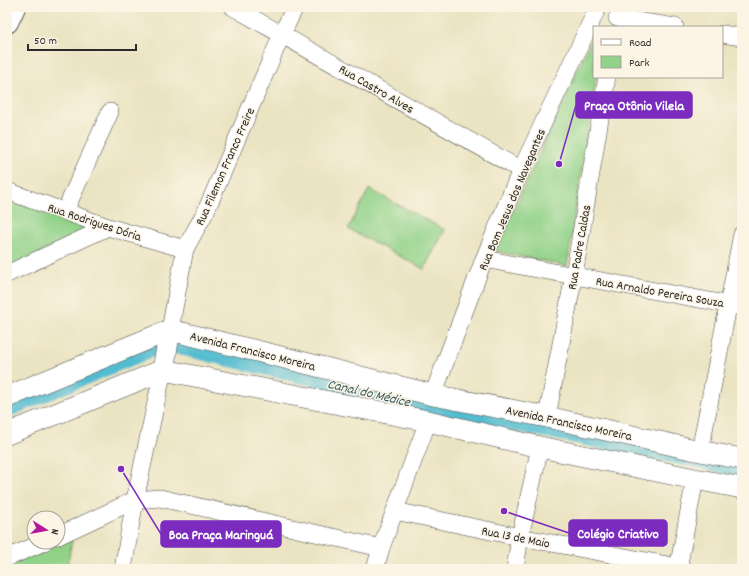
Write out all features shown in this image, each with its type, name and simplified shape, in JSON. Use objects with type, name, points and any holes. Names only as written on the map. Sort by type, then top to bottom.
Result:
[{"type":"main road","points":[[7,22],[14,7]]},
{"type":"street","name":"Rua Castro Alves","points":[[233,7],[521,170]]},
{"type":"street","name":"Rua Filemon Franco Freire","points":[[169,332],[184,249],[206,211],[295,7]]},
{"type":"street","name":"Rua Bom Jesus dos Navegantes","points":[[433,395],[484,259],[521,170],[598,7]]},
{"type":"street","points":[[617,17],[669,26]]},
{"type":"street","points":[[723,34],[742,37]]},
{"type":"street","name":"Rua Padre Caldas","points":[[547,417],[574,275],[607,78]]},
{"type":"street","points":[[65,211],[110,112]]},
{"type":"street","name":"Rua Rodrigues Dória","points":[[7,191],[108,227],[184,249]]},
{"type":"street","points":[[7,274],[108,227]]},
{"type":"street","points":[[700,451],[735,305],[742,234]]},
{"type":"street","name":"Rua Arnaldo Pereira Souza","points":[[484,259],[735,305]]},
{"type":"street","points":[[123,569],[135,500],[163,368],[169,332]]},
{"type":"street","points":[[7,397],[169,332]]},
{"type":"street","name":"Avenida Francisco Moreira","points":[[169,332],[261,352],[433,395],[547,417],[742,459]]},
{"type":"street","points":[[7,434],[163,368],[428,421],[540,447],[742,488]]},
{"type":"street","points":[[375,569],[381,548],[428,421]]},
{"type":"street","points":[[515,569],[520,537],[540,447]]},
{"type":"street","points":[[680,568],[695,479]]},
{"type":"street","points":[[66,532],[135,500],[160,498],[381,548]]},
{"type":"street","name":"Rua 13 de Maio","points":[[395,512],[680,568]]},
{"type":"street","points":[[13,560],[30,550]]},
{"type":"green space","points":[[593,36],[593,78],[596,78],[567,266],[495,251]]},
{"type":"green space","points":[[369,189],[445,230],[424,269],[348,229]]},
{"type":"green space","points":[[7,199],[91,228],[7,268]]},
{"type":"green space","points":[[72,540],[67,569],[7,569],[7,564],[45,550],[66,550],[66,542]]},
{"type":"waterway","name":"Canal do Médice","points":[[7,410],[165,344],[439,409],[742,470]]},
{"type":"place","name":"Praça Otônio Vilela","points":[[559,164]]},
{"type":"place","name":"Boa Praça Maringuá","points":[[121,469]]},
{"type":"place","name":"Colégio Criativo","points":[[504,511]]}]
